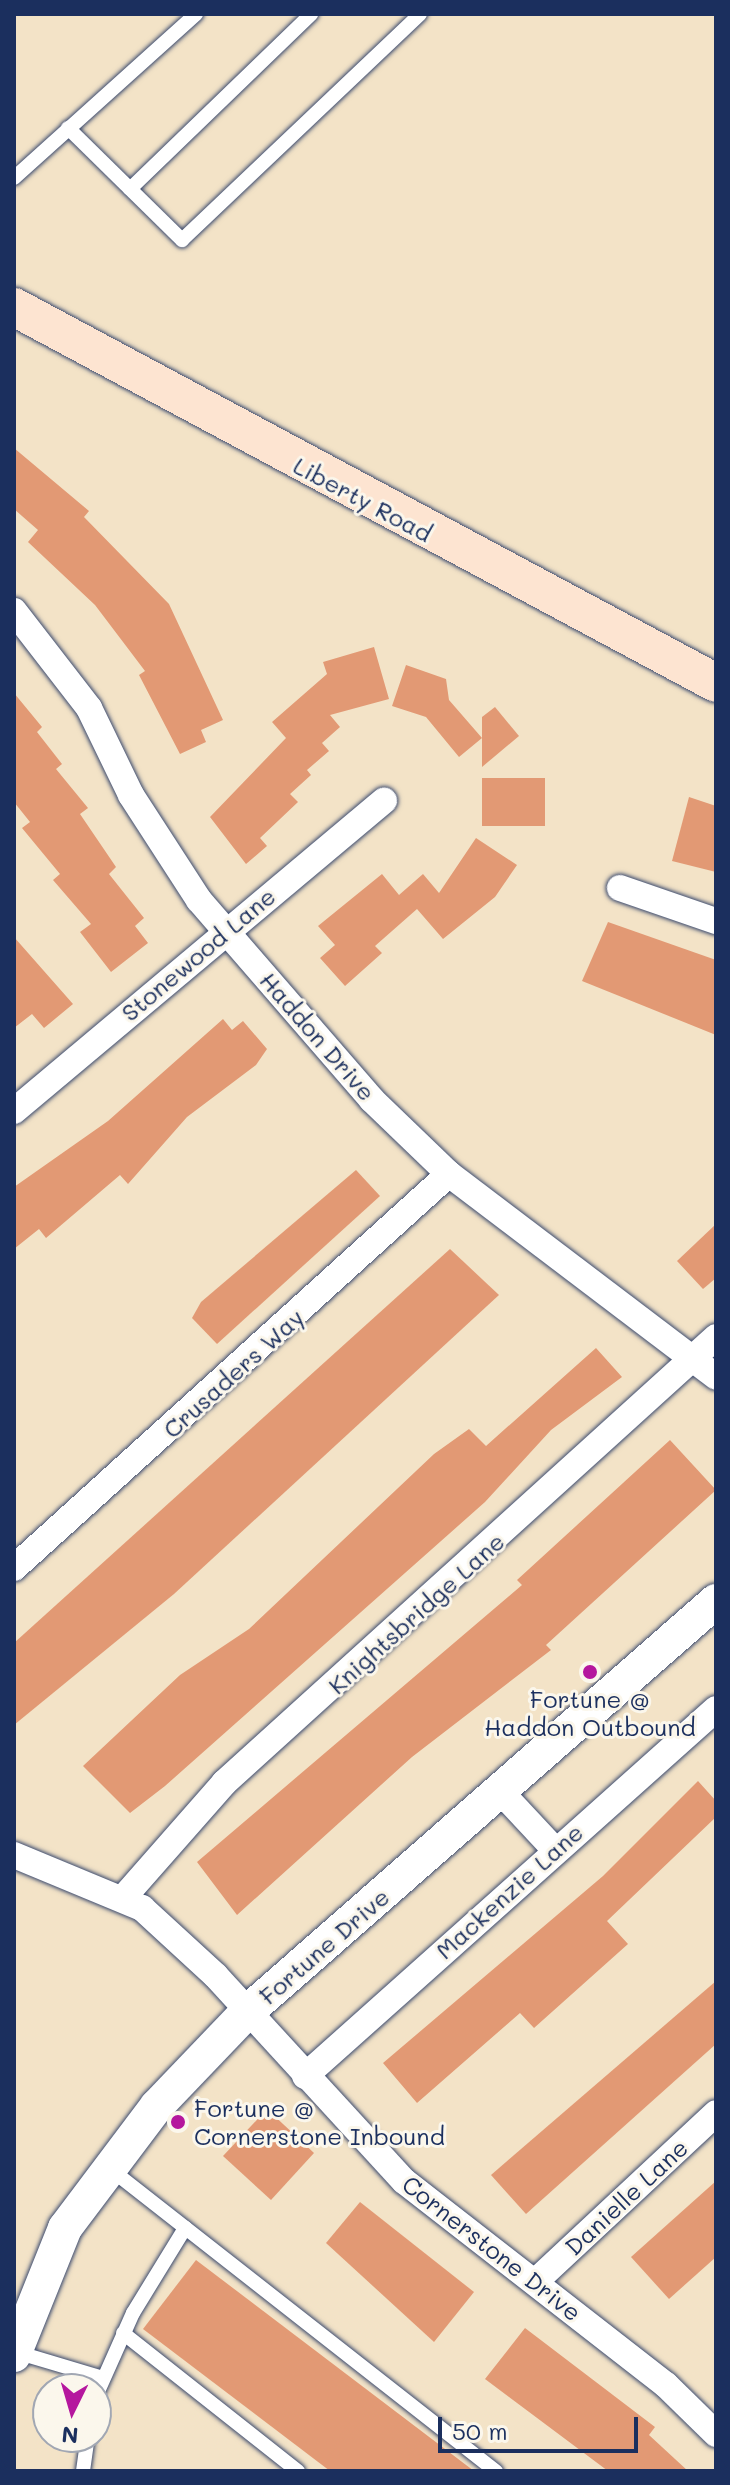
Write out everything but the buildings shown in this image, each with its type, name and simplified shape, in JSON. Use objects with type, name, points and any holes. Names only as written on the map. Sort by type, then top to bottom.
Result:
[{"type":"main road","name":"Liberty Road","points":[[14,307],[716,683]]},
{"type":"street","name":"Haddon Drive","points":[[14,611],[63,670],[176,868],[372,1100],[449,1174],[716,1377]]},
{"type":"street","name":"Stonewood Lane","points":[[14,1111],[384,801]]},
{"type":"street","points":[[620,888],[716,921]]},
{"type":"street","name":"Crusaders Way","points":[[14,1568],[449,1174]]},
{"type":"street","name":"Knightsbridge Lane","points":[[124,1897],[224,1783],[716,1337]]},
{"type":"street","name":"Fortune Drive","points":[[15,2354],[41,2276],[106,2165],[246,2013],[716,1601]]},
{"type":"street","name":"Mackenzie Lane","points":[[305,2076],[716,1709]]},
{"type":"street","points":[[500,1791],[555,1850]]},
{"type":"street","name":"Cornerstone Drive","points":[[14,1855],[124,1897],[173,1935],[413,2190],[536,2281],[716,2434]]},
{"type":"street","name":"Danielle Lane","points":[[536,2281],[716,2113]]},
{"type":"lane","points":[[14,178],[196,14]]},
{"type":"lane","points":[[130,189],[311,14]]},
{"type":"lane","points":[[68,128],[182,240],[420,14]]},
{"type":"lane","points":[[106,2165],[496,2471]]},
{"type":"lane","points":[[102,2373],[185,2228]]},
{"type":"lane","points":[[123,2333],[298,2471]]},
{"type":"lane","points":[[15,2354],[85,2373]]},
{"type":"place","name":"Fortune @ Haddon Outbound","points":[[590,1672]]},
{"type":"place","name":"Fortune @ Cornerstone Inbound","points":[[178,2122]]}]
